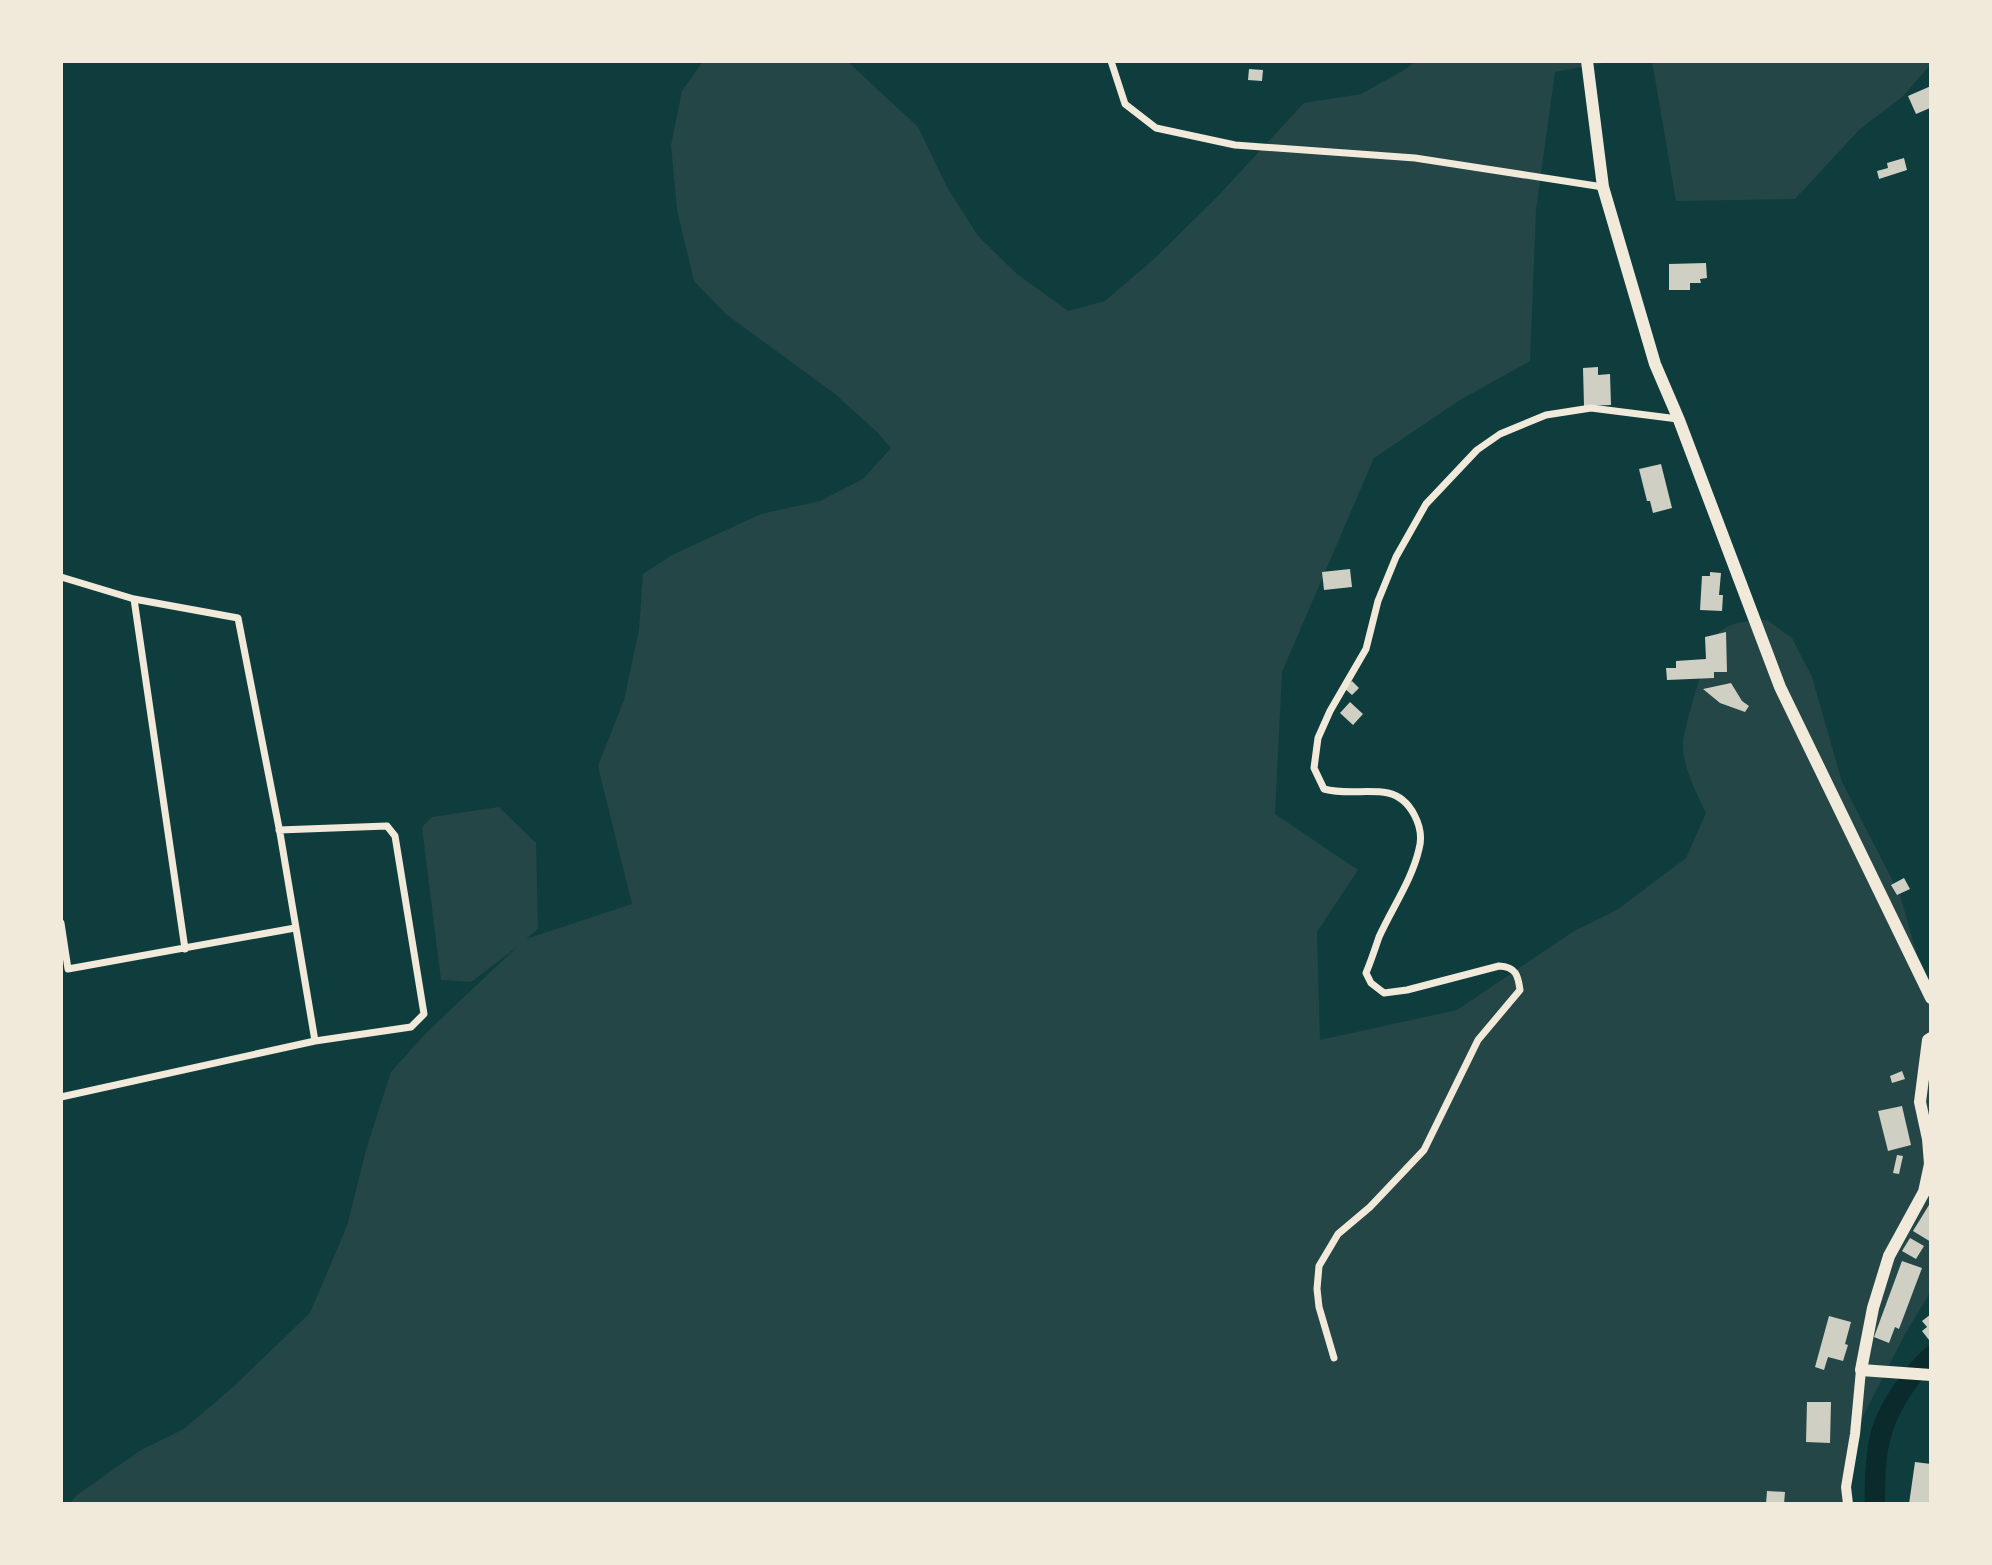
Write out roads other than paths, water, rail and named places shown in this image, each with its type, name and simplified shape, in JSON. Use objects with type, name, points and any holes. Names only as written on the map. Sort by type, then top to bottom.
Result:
[{"type":"main road","points":[[1587,61],[1603,187],[1655,364],[1679,419],[1780,687],[1931,998]]},
{"type":"main road","points":[[1931,1038],[1928,1040],[1920,1102],[1930,1164],[1924,1192],[1889,1255],[1873,1308],[1861,1370],[1931,1375]]},
{"type":"street","points":[[1111,61],[1125,104],[1156,128],[1235,145],[1415,158],[1603,187]]},
{"type":"street","points":[[1334,1358],[1319,1307],[1319,1266],[1338,1234],[1370,1207],[1424,1150],[1478,1040],[1520,990],[1518,974],[1510,967],[1499,966],[1384,993],[1371,984],[1366,973],[1420,847],[1418,821],[1407,803],[1390,793],[1340,793],[1324,789],[1314,768],[1318,738],[1330,711],[1366,649],[1378,601],[1396,557],[1426,504],[1477,450],[1500,434],[1546,415],[1558,413],[1591,408],[1679,419]]},
{"type":"street","points":[[61,577],[134,599],[238,618],[279,830],[315,1041]]},
{"type":"street","points":[[134,599],[185,949]]},
{"type":"street","points":[[61,1097],[315,1041],[411,1027],[424,1014],[395,836],[387,826],[279,830]]},
{"type":"street","points":[[61,923],[65,969],[295,928]]},
{"type":"street","points":[[1848,1504],[1846,1487],[1855,1434],[1861,1370]]}]
